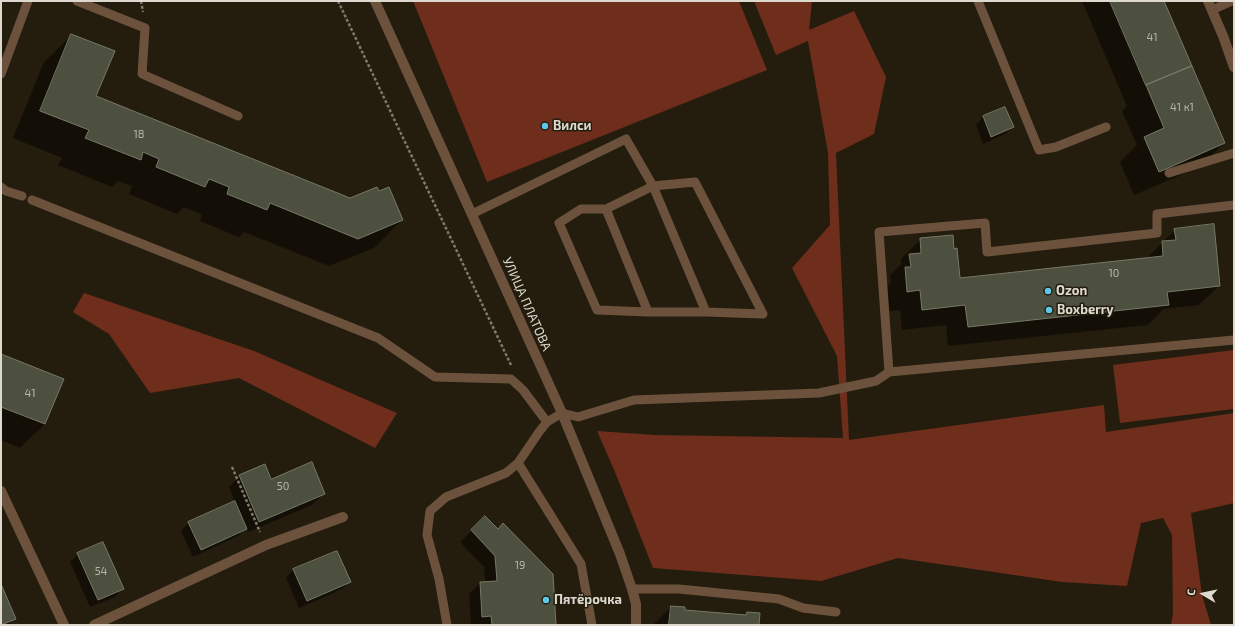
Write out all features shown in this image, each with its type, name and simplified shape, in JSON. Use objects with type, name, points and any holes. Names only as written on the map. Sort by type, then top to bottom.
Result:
[{"type":"street","name":"УЛИЦА ПЛАТОВА","points":[[375,1],[562,413],[620,554],[636,604],[636,625]]},
{"type":"street","points":[[1210,6],[1234,67]]},
{"type":"street","points":[[1,491],[64,625]]},
{"type":"street","points":[[94,625],[266,545],[343,517]]},
{"type":"lane","points":[[1,74],[28,1]]},
{"type":"lane","points":[[77,1],[145,28],[142,74],[238,116]]},
{"type":"lane","points":[[978,1],[1039,150],[1056,147],[1106,127]]},
{"type":"lane","points":[[1210,6],[1232,1]]},
{"type":"lane","points":[[472,214],[626,139],[653,186],[706,312]]},
{"type":"lane","points":[[1169,173],[1234,153]]},
{"type":"lane","points":[[695,182],[763,314],[597,310],[559,224],[581,209],[606,208],[653,186],[695,182]]},
{"type":"lane","points":[[1,187],[6,191],[22,196]]},
{"type":"lane","points":[[32,200],[378,338],[435,376],[511,378],[523,390],[547,422]]},
{"type":"lane","points":[[889,372],[879,232],[985,223],[987,252],[1157,233],[1157,214],[1234,205]]},
{"type":"lane","points":[[606,208],[648,312]]},
{"type":"lane","points":[[447,625],[439,579],[427,535],[430,511],[446,497],[506,473],[518,463],[547,422],[562,413],[578,417],[634,400],[819,393],[876,381],[889,372],[1234,340]]},
{"type":"lane","points":[[518,463],[582,564],[592,625]]},
{"type":"lane","points":[[632,589],[678,589],[779,599],[803,608],[836,612]]},
{"type":"path","points":[[338,1],[523,390]]},
{"type":"path","points":[[232,468],[266,545]]},
{"type":"shaded area","name":"Вилси","points":[[413,1],[739,1],[767,70],[487,182]]},
{"type":"shaded area","points":[[754,1],[812,1],[809,30],[854,11],[886,77],[874,134],[836,153],[849,440],[1104,405],[1106,432],[1234,413],[1234,503],[1191,513],[1202,595],[1211,625],[1171,625],[1173,613],[1172,535],[1163,518],[1141,523],[1127,586],[1062,582],[898,558],[821,581],[653,568],[597,431],[655,435],[843,438],[837,356],[792,268],[830,225],[828,153],[808,41],[776,55]]},
{"type":"shaded area","points":[[84,293],[254,351],[397,413],[375,448],[239,378],[150,393],[109,334],[73,312]]},
{"type":"shaded area","points":[[1234,350],[1234,409],[1120,423],[1113,365]]},
{"type":"building","points":[[1110,1],[1164,1],[1192,66],[1146,85]]},
{"type":"building","points":[[71,34],[115,51],[96,96],[350,198],[377,187],[379,191],[389,187],[403,220],[358,239],[270,203],[267,210],[227,194],[229,187],[209,179],[205,187],[156,167],[159,159],[143,152],[141,160],[85,138],[89,130],[40,111]]},
{"type":"building","points":[[1192,66],[1225,143],[1159,172],[1144,137],[1164,128],[1146,85]]},
{"type":"building","points":[[1005,107],[1014,127],[991,137],[983,116]]},
{"type":"building","points":[[1214,224],[1220,286],[1167,292],[1169,305],[968,327],[965,305],[922,310],[920,290],[907,292],[905,267],[911,267],[909,254],[921,253],[920,238],[953,235],[954,249],[957,248],[960,278],[1163,256],[1162,241],[1176,240],[1174,229]]},
{"type":"building","points":[[1,354],[64,379],[45,424],[1,407]]},
{"type":"building","points":[[312,462],[325,494],[259,522],[239,475],[265,464],[271,479]]},
{"type":"building","points":[[235,501],[247,529],[201,550],[188,522]]},
{"type":"building","points":[[485,516],[498,529],[503,523],[553,574],[556,625],[492,625],[491,616],[482,617],[480,582],[497,581],[495,556],[471,530]]},
{"type":"building","points":[[103,542],[124,589],[98,600],[77,553]]},
{"type":"building","points":[[337,551],[351,582],[307,601],[293,569]]},
{"type":"building","points":[[1,584],[16,619],[1,625]]},
{"type":"building","points":[[671,606],[685,607],[685,610],[746,615],[747,612],[760,613],[759,625],[669,625]]},
{"type":"place","name":"Вилси","points":[[545,126]]},
{"type":"place","name":"Ozon","points":[[1048,291]]},
{"type":"place","name":"Boxberry","points":[[1049,310]]},
{"type":"place","name":"Пятёрочка","points":[[546,600]]}]
